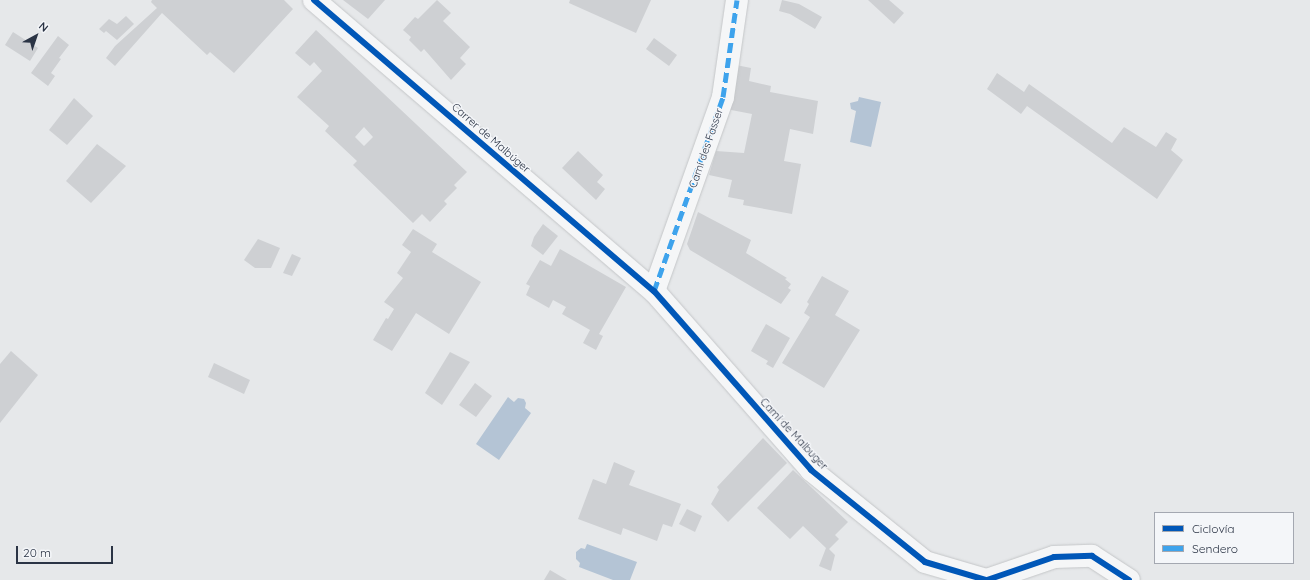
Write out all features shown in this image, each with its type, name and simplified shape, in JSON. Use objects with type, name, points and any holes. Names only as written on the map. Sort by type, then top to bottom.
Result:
[{"type":"street","name":"Carrer de Malbúger","points":[[314,0],[654,291]]},
{"type":"street","name":"Camí des Fasser","points":[[654,291],[723,97],[737,0]]},
{"type":"street","name":"Camí de Malbuger","points":[[654,291],[811,470],[925,562],[986,580],[1054,557],[1092,556],[1129,580]]},
{"type":"water","points":[[859,97],[881,102],[871,147],[850,142],[856,111],[851,109],[850,103],[858,101]]},
{"type":"water","points":[[508,397],[514,402],[518,398],[524,399],[526,403],[525,408],[531,413],[499,460],[476,444]]},
{"type":"water","points":[[587,544],[637,562],[630,580],[613,580],[579,567],[580,563],[576,559],[576,552],[581,548],[585,549]]},
{"type":"building","points":[[152,0],[284,0],[293,9],[234,73],[210,52],[207,55],[162,13],[115,66],[106,58],[115,46],[157,8],[151,2]]},
{"type":"building","points":[[343,0],[385,0],[368,19]]},
{"type":"building","points":[[437,0],[451,13],[443,21],[470,47],[460,58],[466,64],[451,80],[424,49],[421,52],[409,40],[411,37],[403,30],[415,17],[418,19]]},
{"type":"building","points":[[570,0],[651,0],[636,33],[569,3]]},
{"type":"building","points":[[782,0],[799,4],[822,17],[815,29],[790,14],[779,11]]},
{"type":"building","points":[[868,0],[889,0],[904,13],[894,24]]},
{"type":"building","points":[[126,16],[134,24],[117,40],[106,31],[104,33],[99,29],[109,19],[117,24]]},
{"type":"building","points":[[316,30],[467,172],[454,185],[457,188],[444,201],[447,204],[430,222],[422,214],[413,223],[353,165],[357,161],[325,131],[329,126],[297,97],[322,71],[314,62],[310,66],[295,53]],"holes":[[[364,127],[373,137],[364,146],[355,137]]]},
{"type":"building","points":[[13,32],[38,48],[30,61],[5,45]]},
{"type":"building","points":[[58,36],[69,45],[59,58],[61,59],[51,73],[55,76],[48,86],[31,73]]},
{"type":"building","points":[[654,38],[677,55],[669,66],[646,49]]},
{"type":"building","points":[[736,65],[751,68],[749,81],[771,86],[770,92],[818,101],[813,134],[790,129],[784,161],[801,164],[792,214],[743,205],[744,200],[728,197],[732,180],[709,175],[716,151],[744,153],[752,114],[726,109]]},
{"type":"building","points":[[997,73],[1024,92],[1029,84],[1112,143],[1124,127],[1156,147],[1166,132],[1177,139],[1171,150],[1183,160],[1157,199],[1027,106],[1021,114],[987,89]]},
{"type":"building","points":[[74,98],[93,116],[67,145],[49,130]]},
{"type":"building","points":[[97,144],[126,166],[91,203],[66,181]]},
{"type":"building","points":[[578,151],[603,175],[597,182],[605,189],[596,200],[562,168]]},
{"type":"building","points":[[698,212],[751,240],[746,253],[787,278],[785,279],[791,284],[788,288],[791,290],[781,304],[690,250],[687,244]]},
{"type":"building","points":[[543,224],[558,236],[543,255],[531,246],[534,237]]},
{"type":"building","points":[[413,229],[437,244],[432,252],[481,282],[449,334],[416,313],[392,351],[373,340],[386,318],[388,319],[394,309],[384,302],[403,278],[397,273],[411,252],[402,245]]},
{"type":"building","points":[[258,239],[280,248],[271,268],[255,268],[244,260]]},
{"type":"building","points":[[560,249],[626,287],[599,334],[603,336],[596,350],[583,343],[590,330],[562,314],[566,307],[553,300],[549,308],[526,295],[530,286],[526,284],[540,260],[551,266]]},
{"type":"building","points":[[292,254],[301,258],[292,276],[283,273]]},
{"type":"building","points":[[822,276],[849,291],[835,315],[860,330],[824,388],[782,363],[810,317],[804,313],[809,304],[807,302]]},
{"type":"building","points":[[766,324],[790,338],[773,368],[766,364],[768,361],[751,351]]},
{"type":"building","points":[[11,351],[38,375],[0,423],[0,364]]},
{"type":"building","points":[[450,352],[470,362],[442,405],[425,393]]},
{"type":"building","points":[[214,363],[250,380],[244,394],[208,377]]},
{"type":"building","points":[[475,383],[492,396],[476,417],[459,405]]},
{"type":"building","points":[[763,438],[787,463],[728,522],[711,504],[719,490],[717,487]]},
{"type":"building","points":[[614,462],[635,471],[629,485],[681,504],[672,527],[663,524],[657,541],[623,528],[621,535],[578,519],[593,479],[606,484]]},
{"type":"building","points":[[793,470],[848,522],[835,535],[839,539],[829,549],[835,555],[831,571],[819,566],[826,548],[803,526],[790,539],[757,508]]},
{"type":"building","points":[[687,509],[702,516],[695,532],[679,524]]},
{"type":"building","points":[[550,570],[567,580],[544,580]]},
{"type":"marked path","points":[[654,291],[723,97],[737,0]]},
{"type":"cycle path","points":[[314,0],[654,291],[811,470],[925,562],[986,580]]},
{"type":"cycle path","points":[[987,580],[1054,557],[1092,556],[1129,580]]}]
